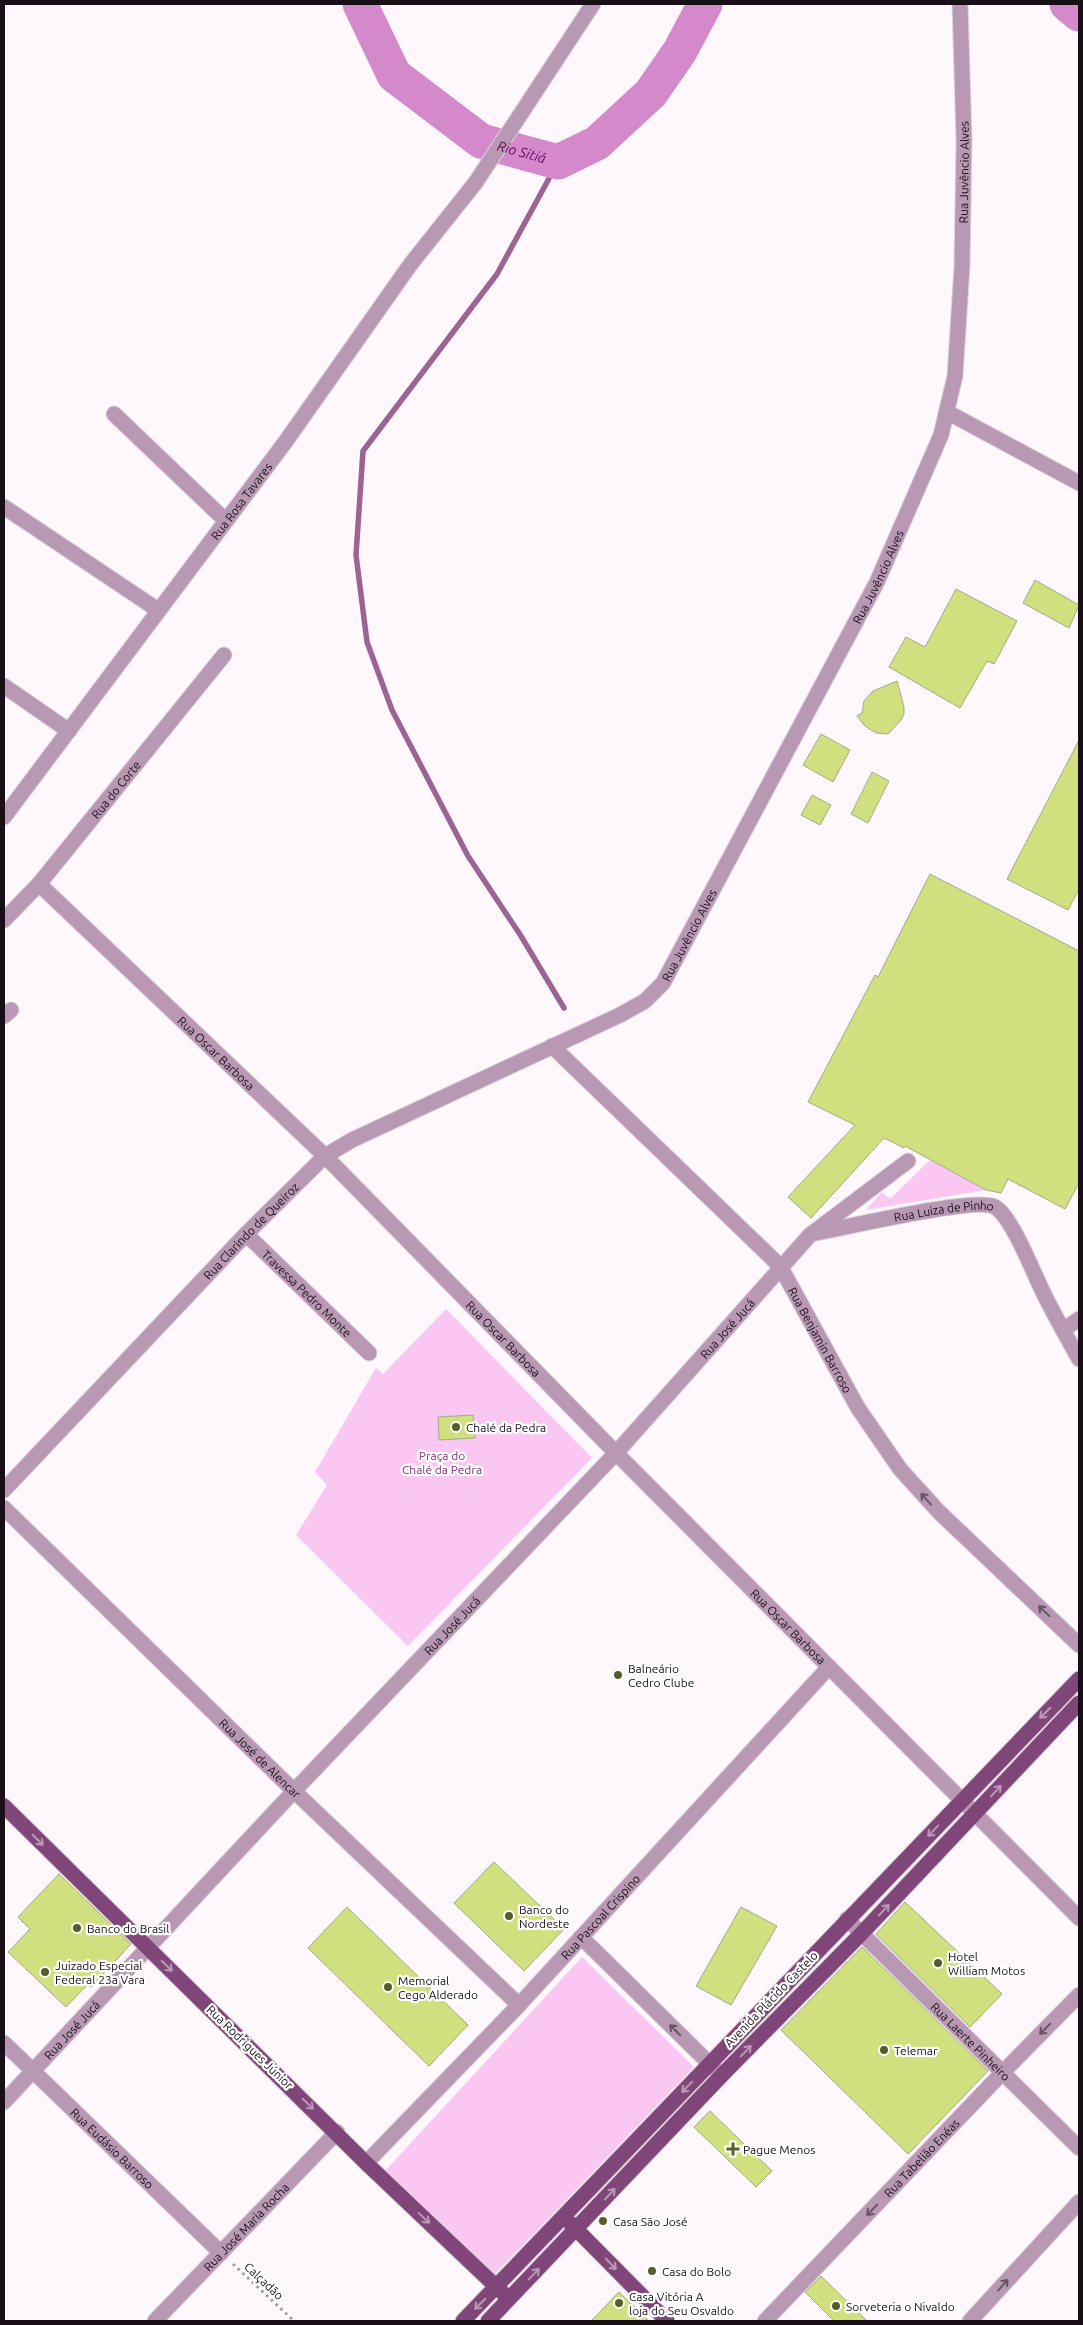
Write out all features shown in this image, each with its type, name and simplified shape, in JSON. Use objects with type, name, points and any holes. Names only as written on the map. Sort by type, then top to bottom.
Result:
[{"type":"main road","name":"Avenida Plácido Castelo","points":[[463,2321],[1079,1679]]},
{"type":"main road","name":"Avenida Plácido Castelo","points":[[488,2321],[577,2230],[722,2075],[862,1934],[1079,1703]]},
{"type":"main road","name":"Rua Rodrigues Júnior","points":[[4,1806],[337,2132],[366,2163],[510,2300]]},
{"type":"main road","points":[[564,2216],[667,2321]]},
{"type":"street","name":"Rua Rosa Tavares","points":[[4,816],[286,441],[410,265],[476,182],[593,4]]},
{"type":"street","name":"Rua Juvêncio Alves","points":[[552,1046],[620,1015],[645,1001],[663,983],[877,582],[941,435],[955,376],[962,266],[964,140],[960,4]]},
{"type":"street","points":[[947,412],[1079,483]]},
{"type":"street","points":[[114,414],[225,520]]},
{"type":"street","points":[[4,508],[158,610]]},
{"type":"street","name":"Rua do Corte","points":[[4,920],[39,884],[224,654]]},
{"type":"street","points":[[4,686],[69,731]]},
{"type":"street","name":"Rua Oscar Barbosa","points":[[39,884],[324,1156],[616,1453],[975,1813]]},
{"type":"street","name":"Rua Clarindo de Queiroz","points":[[4,1490],[246,1234],[324,1156],[352,1140],[552,1046]]},
{"type":"street","name":"Rua Benjamin Barroso","points":[[552,1046],[780,1266],[858,1408],[900,1469],[939,1512],[1079,1645]]},
{"type":"street","name":"Rua José Jucá","points":[[4,2102],[294,1791],[616,1453],[780,1266],[810,1235],[908,1161]]},
{"type":"street","name":"Rua Luiza de Pinho","points":[[810,1235],[938,1210],[982,1204],[994,1206],[1011,1226],[1079,1359]]},
{"type":"street","name":"Travessa Pedro Monte","points":[[246,1234],[368,1353]]},
{"type":"street","points":[[1063,1330],[1079,1319]]},
{"type":"street","name":"Rua José de Alencar","points":[[4,1508],[294,1791],[519,2005]]},
{"type":"street","name":"Rua Pascoal Crispino","points":[[366,2163],[519,2005],[829,1667]]},
{"type":"street","points":[[975,1813],[1079,1918]]},
{"type":"street","name":"Rua Laerte Pinheiro","points":[[847,1919],[1079,2148]]},
{"type":"street","points":[[581,1937],[722,2075]]},
{"type":"street","name":"Rua Tabelião Enéas","points":[[765,2321],[1079,1995]]},
{"type":"street","name":"Rua Eudásio Barroso","points":[[4,2043],[221,2253]]},
{"type":"street","name":"Rua José Maria Rocha","points":[[155,2321],[337,2132]]},
{"type":"street","points":[[970,2321],[1079,2202]]},
{"type":"path","name":"Calçadão","points":[[221,2253],[294,2321]]},
{"type":"green space","points":[[930,1160],[986,1190],[866,1210],[882,1192],[890,1199]]},
{"type":"green space","name":"Praça do Chalé da Pedra","points":[[446,1309],[592,1458],[408,1646],[296,1535],[327,1485],[315,1472],[376,1368],[383,1374]]},
{"type":"green space","points":[[582,1957],[694,2067],[494,2275],[385,2171]]},
{"type":"building","points":[[1035,580],[1079,605],[1069,628],[1023,603]]},
{"type":"building","points":[[956,589],[1017,621],[994,664],[987,661],[960,708],[889,667],[906,637],[925,647]]},
{"type":"building","points":[[897,681],[904,714],[888,734],[876,733],[865,726],[857,716],[862,713],[864,701],[873,691]]},
{"type":"building","points":[[821,734],[850,750],[833,782],[803,765]]},
{"type":"building","points":[[1079,740],[1079,889],[1068,910],[1007,879]]},
{"type":"building","points":[[872,772],[889,781],[868,823],[851,814]]},
{"type":"building","points":[[812,795],[831,805],[820,825],[801,815]]},
{"type":"building","points":[[930,874],[1079,951],[1079,1183],[1065,1209],[1008,1179],[1001,1193],[986,1190],[905,1146],[904,1148],[884,1138],[811,1218],[788,1197],[855,1125],[808,1102],[875,975],[878,977]]},
{"type":"building","name":"Chalé da Pedra","points":[[473,1415],[475,1438],[439,1440],[438,1417]]},
{"type":"building","name":"Banco do Nordeste","points":[[494,1862],[564,1929],[524,1971],[454,1903]]},
{"type":"building","name":"Banco do Brasil","points":[[59,1874],[131,1944],[91,1987],[88,1984],[66,2007],[8,1952],[30,1929],[18,1917]]},
{"type":"building","name":"Hotel William Motos","points":[[905,1902],[1002,1994],[970,2027],[876,1934]]},
{"type":"building","name":"Memorial Cego Alderado","points":[[347,1907],[468,2025],[429,2066],[308,1948]]},
{"type":"building","points":[[741,1907],[777,1926],[731,2005],[696,1986]]},
{"type":"building","name":"Telemar","points":[[862,1947],[988,2071],[908,2154],[781,2030]]},
{"type":"building","name":"Pague Menos","points":[[710,2111],[772,2171],[756,2187],[694,2127]]},
{"type":"building","name":"Sorveteria o Nivaldo","points":[[821,2276],[867,2321],[834,2321],[805,2292]]},
{"type":"building","name":"Casa Vitória A loja do Seu Osvaldo","points":[[619,2292],[649,2321],[591,2321]]},
{"type":"waterway","name":"Rio Sitiá","points":[[360,4],[394,75],[481,141],[558,162],[597,143],[651,93],[680,51],[705,4]]},
{"type":"waterway","name":"Rio Sitiá","points":[[1067,4],[1079,14]]},
{"type":"waterway","points":[[558,162],[497,274],[363,451],[356,555],[367,642],[392,710],[468,856],[521,936],[564,1008]]},
{"type":"place","name":"Chalé da Pedra","points":[[456,1427]]},
{"type":"place","name":"Balneário Cedro Clube","points":[[618,1675]]},
{"type":"place","name":"Banco do Nordeste","points":[[509,1916]]},
{"type":"place","name":"Banco do Brasil","points":[[77,1928]]},
{"type":"place","name":"Hotel William Motos","points":[[938,1963]]},
{"type":"place","name":"Juizado Especial Federal 23a Vara","points":[[45,1972]]},
{"type":"place","name":"Memorial Cego Alderado","points":[[388,1987]]},
{"type":"place","name":"Telemar","points":[[884,2050]]},
{"type":"place","name":"Pague Menos","points":[[733,2149]]},
{"type":"place","name":"Casa São José","points":[[603,2221]]},
{"type":"place","name":"Casa do Bolo","points":[[652,2271]]},
{"type":"place","name":"Casa Vitória A loja do Seu Osvaldo","points":[[619,2303]]},
{"type":"place","name":"Sorveteria o Nivaldo","points":[[836,2306]]}]
